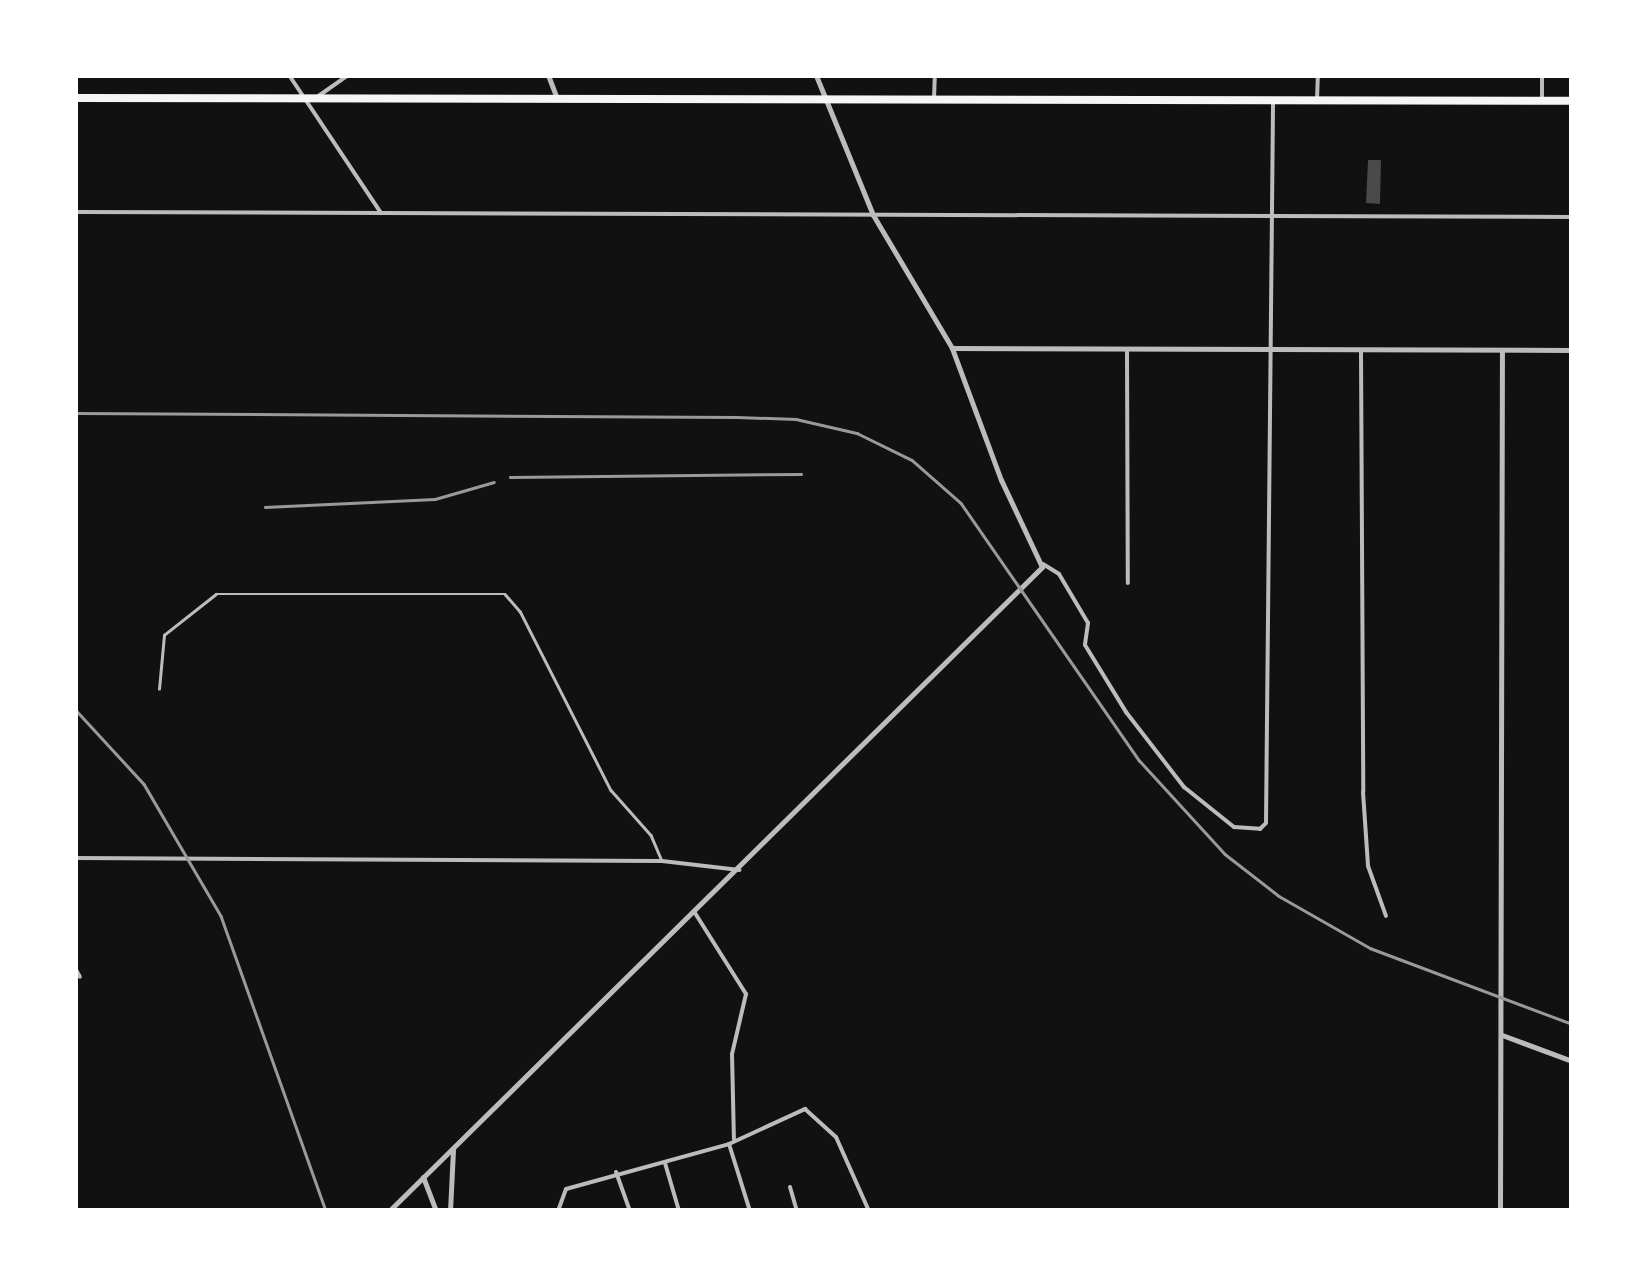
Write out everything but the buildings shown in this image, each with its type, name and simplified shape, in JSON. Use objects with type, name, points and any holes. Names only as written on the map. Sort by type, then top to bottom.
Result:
[{"type":"highway","points":[[75,98],[1572,101]]},
{"type":"street","points":[[289,75],[381,213]]},
{"type":"street","points":[[317,96],[348,75]]},
{"type":"street","points":[[548,75],[557,98]]},
{"type":"street","points":[[816,75],[873,215],[952,348],[1001,480],[1043,564],[1059,574],[1089,625],[1084,640],[1095,663],[1184,787],[1234,827],[1250,832],[1266,823],[1273,101]]},
{"type":"street","points":[[934,98],[935,75]]},
{"type":"street","points":[[1317,102],[1318,75]]},
{"type":"street","points":[[1542,75],[1542,101]]},
{"type":"street","points":[[75,212],[1572,217]]},
{"type":"street","points":[[952,348],[1127,352],[1572,350]]},
{"type":"street","points":[[1500,1211],[1502,351]]},
{"type":"street","points":[[1127,352],[1128,583]]},
{"type":"street","points":[[1361,352],[1364,812],[1368,866],[1386,916]]},
{"type":"street","points":[[389,1211],[739,870],[1043,564]]},
{"type":"street","points":[[75,858],[662,861],[739,870]]},
{"type":"street","points":[[694,913],[746,999],[732,1054],[731,1142],[750,1211]]},
{"type":"street","points":[[75,968],[80,977]]},
{"type":"street","points":[[1502,1035],[1572,1062]]},
{"type":"street","points":[[558,1211],[566,1190],[616,1172],[665,1163],[731,1142],[805,1109],[836,1137],[869,1211]]},
{"type":"street","points":[[450,1211],[454,1146]]},
{"type":"street","points":[[665,1163],[680,1211]]},
{"type":"street","points":[[616,1172],[630,1211]]},
{"type":"street","points":[[423,1178],[436,1211]]},
{"type":"street","points":[[790,1186],[797,1211]]},
{"type":"lane","points":[[159,688],[164,635],[216,594],[505,594],[520,611],[611,790],[651,834],[662,861]]},
{"type":"railway","points":[[75,413],[737,417],[796,419],[857,433],[912,460],[961,503],[1139,760],[1225,854],[1279,896],[1370,948],[1572,1024]]},
{"type":"railway","points":[[510,477],[801,474]]},
{"type":"railway","points":[[265,507],[435,499],[494,482]]},
{"type":"railway","points":[[75,709],[144,784],[221,916],[326,1211]]}]
